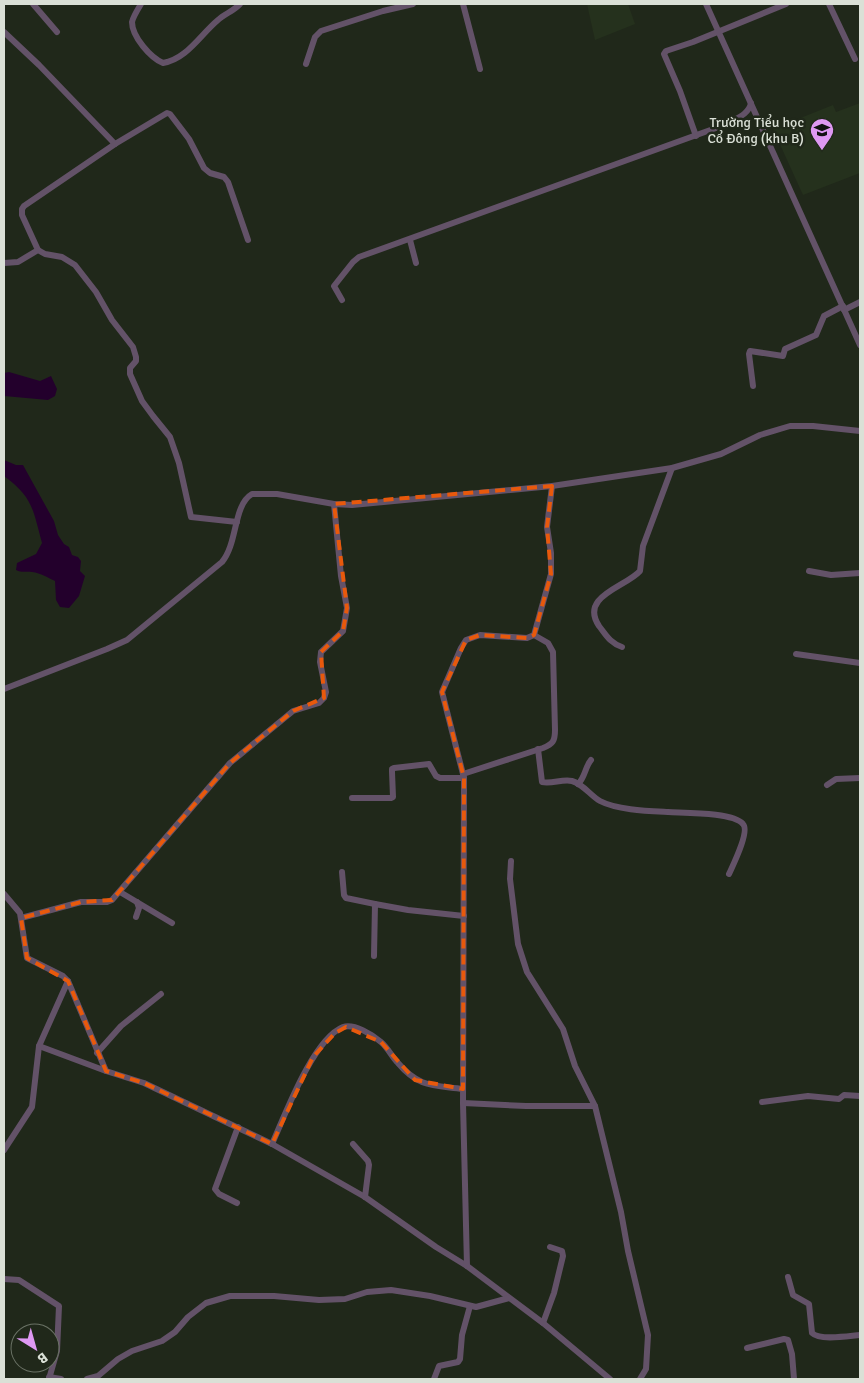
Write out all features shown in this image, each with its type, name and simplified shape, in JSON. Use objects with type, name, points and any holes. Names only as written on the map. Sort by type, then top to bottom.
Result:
[{"type":"street","points":[[33,4],[57,32]]},
{"type":"street","points":[[140,4],[132,22],[134,29],[150,56],[163,63],[179,58],[218,19],[237,8],[240,4]]},
{"type":"street","points":[[306,64],[315,36],[321,31],[383,11],[413,4]]},
{"type":"street","points":[[463,4],[480,69]]},
{"type":"street","points":[[706,4],[752,102],[776,161],[860,345]]},
{"type":"street","points":[[696,136],[664,54],[666,51],[693,42],[770,7],[786,4]]},
{"type":"street","points":[[829,4],[855,59]]},
{"type":"street","points":[[4,32],[39,65],[114,144]]},
{"type":"street","points":[[342,300],[334,286],[359,257],[727,124],[746,113],[750,109],[752,102]]},
{"type":"street","points":[[238,522],[191,517],[179,463],[170,437],[142,401],[130,374],[130,368],[136,361],[133,348],[112,320],[96,292],[75,265],[62,257],[45,254],[38,250],[25,221],[22,209],[33,198],[114,144],[166,114],[170,114],[189,139],[206,170],[224,178],[228,182],[248,240]]},
{"type":"street","points":[[410,240],[416,263]]},
{"type":"street","points":[[4,263],[18,262],[38,250]]},
{"type":"street","points":[[753,386],[750,351],[783,356],[785,349],[816,335],[824,316],[860,302]]},
{"type":"street","points":[[4,689],[127,640],[222,562],[230,551],[242,503],[252,494],[277,494],[334,504],[352,505],[552,486],[672,468],[721,454],[760,435],[790,426],[813,426],[860,431]]},
{"type":"street","points":[[622,647],[611,642],[595,619],[594,612],[599,600],[606,592],[640,571],[643,546],[672,468]]},
{"type":"street","points":[[534,635],[551,574],[551,553],[547,527],[552,486]]},
{"type":"street","points":[[21,918],[81,902],[110,902],[235,758],[293,711],[315,705],[324,698],[326,692],[320,662],[321,652],[343,631],[347,608],[340,576],[334,504]]},
{"type":"street","points":[[809,571],[831,575],[860,573]]},
{"type":"street","points":[[467,1266],[463,1103],[463,776],[442,696],[443,688],[466,640],[480,635],[527,638],[534,635]]},
{"type":"street","points":[[352,798],[393,797],[392,768],[429,764],[436,776],[440,778],[463,776],[552,743],[555,738],[553,657],[548,643],[534,635]]},
{"type":"street","points":[[796,654],[860,663]]},
{"type":"street","points":[[538,749],[542,782],[567,781],[578,784],[598,800],[612,806],[714,815],[728,817],[742,823],[745,826],[745,831],[729,874]]},
{"type":"street","points":[[578,784],[582,781],[586,766],[590,760]]},
{"type":"street","points":[[827,785],[836,779],[860,778]]},
{"type":"street","points":[[512,861],[510,879],[518,944],[527,972],[563,1029],[575,1066],[595,1106],[617,1193],[628,1251],[648,1335],[646,1369],[640,1379]]},
{"type":"street","points":[[342,872],[344,895],[346,898],[408,910],[464,916]]},
{"type":"street","points":[[120,892],[172,922]]},
{"type":"street","points":[[4,894],[20,913],[27,958],[64,976],[68,981],[106,1071]]},
{"type":"street","points":[[136,917],[140,908],[137,902]]},
{"type":"street","points":[[374,956],[375,904]]},
{"type":"street","points":[[4,1150],[32,1106],[39,1046],[68,981]]},
{"type":"street","points":[[97,1052],[121,1026],[161,994]]},
{"type":"street","points":[[272,1144],[307,1067],[320,1048],[334,1033],[342,1028],[355,1028],[381,1042],[415,1080],[428,1084],[464,1089]]},
{"type":"street","points":[[39,1046],[144,1083],[272,1144],[365,1197],[436,1247],[467,1266],[543,1323],[610,1379]]},
{"type":"street","points":[[762,1102],[808,1096],[839,1099],[844,1095],[860,1096]]},
{"type":"street","points":[[463,1103],[526,1106],[595,1106]]},
{"type":"street","points":[[237,1203],[219,1194],[215,1189],[238,1127]]},
{"type":"street","points":[[353,1144],[368,1161],[369,1165],[365,1197]]},
{"type":"street","points":[[543,1323],[552,1299],[563,1256],[562,1251],[550,1247]]},
{"type":"street","points":[[788,1277],[793,1295],[809,1304],[811,1330],[814,1336],[823,1338],[860,1335]]},
{"type":"street","points":[[4,1278],[20,1280],[59,1306],[56,1351],[49,1378],[61,1379]]},
{"type":"street","points":[[87,1379],[98,1376],[118,1358],[162,1341],[206,1303],[230,1296],[274,1296],[319,1300],[345,1299],[367,1292],[391,1290],[430,1296],[476,1307],[509,1298]]},
{"type":"street","points":[[434,1379],[439,1366],[458,1362],[460,1359],[462,1335],[470,1306]]},
{"type":"street","points":[[747,1348],[784,1339],[788,1340],[792,1354],[794,1379]]},
{"type":"highlighted area","points":[[552,486],[547,527],[551,574],[534,635],[527,638],[480,635],[466,640],[442,692],[464,778],[463,1089],[415,1080],[381,1042],[346,1027],[335,1033],[313,1057],[272,1144],[144,1083],[106,1071],[68,981],[27,958],[21,918],[81,902],[112,900],[230,763],[293,711],[324,698],[321,652],[343,631],[347,608],[334,504]]},
{"type":"shaded area","points":[[587,4],[628,4],[635,24],[595,40]]},
{"type":"shaded area","name":"Trường Tiểu học Cổ Đông (khu B)","points":[[860,103],[860,173],[803,195],[773,129],[833,105],[836,112]]},
{"type":"shaded area","points":[[9,372],[40,381],[51,376],[57,389],[55,396],[48,400],[4,396],[4,373]]},
{"type":"shaded area","points":[[4,460],[16,465],[23,465],[54,521],[58,535],[64,544],[69,547],[72,555],[78,557],[81,561],[80,571],[85,576],[79,596],[69,608],[60,607],[56,600],[55,581],[38,573],[16,570],[17,563],[36,554],[42,543],[30,505],[21,491],[4,476]]},
{"type":"place","name":"Trường Tiểu học Cổ Đông (khu B)","points":[[822,151]]}]
